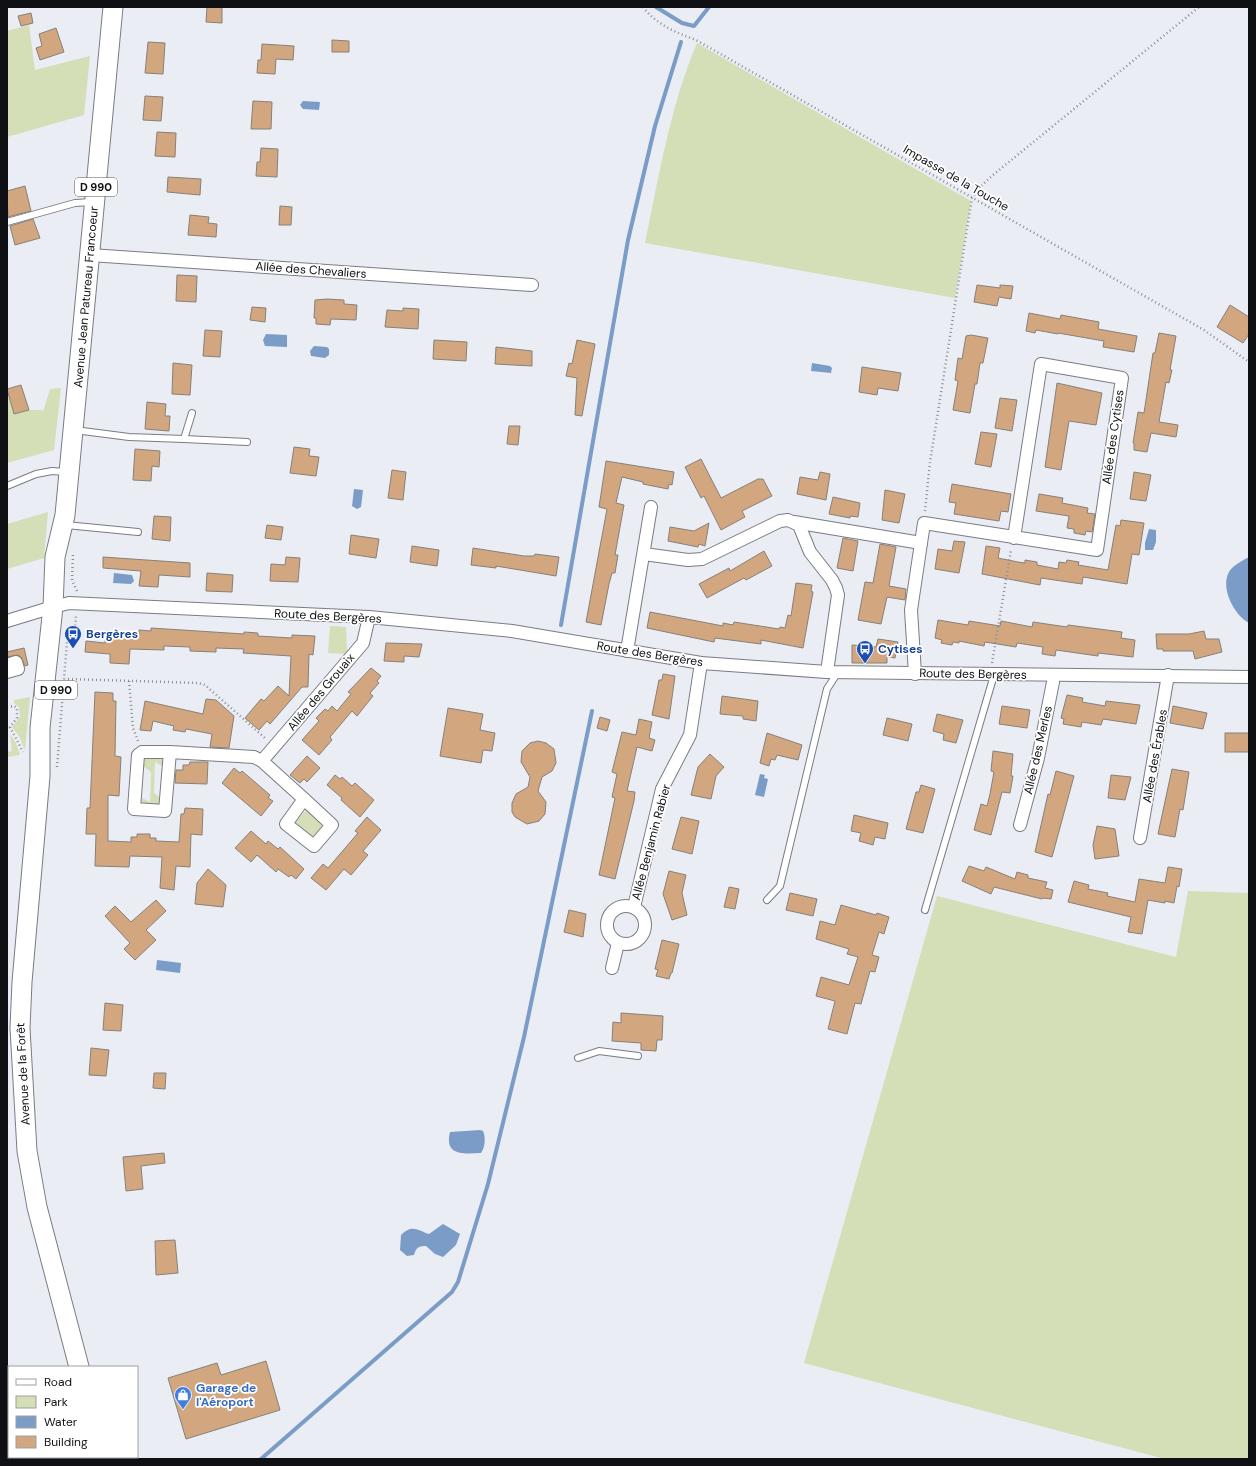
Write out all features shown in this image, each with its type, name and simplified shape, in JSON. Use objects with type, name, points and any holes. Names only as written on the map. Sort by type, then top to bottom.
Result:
[{"type":"main road","name":"Avenue Jean Patureau Francoeur","points":[[65,605],[70,539],[68,523],[70,471],[113,7]]},
{"type":"main road","name":"Avenue de la Forêt","points":[[65,605],[52,722],[40,776],[22,982],[20,1028],[27,1151],[37,1208],[79,1366]]},
{"type":"street","name":"Allée des Chevaliers","points":[[90,254],[532,285]]},
{"type":"street","name":"Allée des Cytises","points":[[924,523],[1014,538],[1097,550],[1122,378],[1041,364],[1014,538]]},
{"type":"street","points":[[627,651],[651,507]]},
{"type":"street","points":[[644,554],[688,560],[702,559],[780,521],[921,543]]},
{"type":"street","points":[[794,522],[799,525],[814,559],[832,580],[838,595],[833,672]]},
{"type":"street","points":[[915,674],[911,610],[924,523]]},
{"type":"street","name":"Route des Bergères","points":[[7,621],[65,605],[369,617],[512,631],[701,663],[833,672],[1249,677]]},
{"type":"street","name":"Allée des Grouaix","points":[[262,761],[363,643],[369,617]]},
{"type":"street","points":[[7,665],[16,662],[18,669],[7,672]]},
{"type":"street","name":"Allée Benjamin Rabier","points":[[634,907],[662,789],[690,735],[701,663]]},
{"type":"street","name":"Allée des Merles","points":[[1020,826],[1038,758],[1053,675]]},
{"type":"street","name":"Allée des Érables","points":[[1140,838],[1168,675]]},
{"type":"street","points":[[170,752],[165,811],[134,809],[138,755],[142,752],[170,752],[254,757],[262,761],[304,800]]},
{"type":"street","name":"Allée Benjamin Rabier","points":[[624,905],[634,907],[644,917],[646,925],[644,933],[639,940],[632,944],[618,942],[610,936],[607,929],[609,917],[616,908],[624,905]]},
{"type":"street","points":[[612,968],[618,942]]},
{"type":"lane","points":[[7,222],[75,203],[95,202]]},
{"type":"lane","points":[[184,440],[192,413]]},
{"type":"lane","points":[[74,430],[129,437],[247,442]]},
{"type":"lane","points":[[7,486],[36,474],[52,471],[70,471]]},
{"type":"lane","points":[[68,523],[138,532]]},
{"type":"lane","points":[[767,900],[780,886],[827,689],[833,672]]},
{"type":"lane","points":[[925,910],[992,675]]},
{"type":"lane","points":[[578,1058],[599,1051],[638,1056]]},
{"type":"path","name":"Impasse de la Touche","points":[[643,7],[650,16],[669,30],[696,40],[1204,330],[1249,362]]},
{"type":"path","points":[[924,523],[931,455],[972,198],[978,189],[994,175],[1199,7]]},
{"type":"path","points":[[57,769],[67,642],[75,629],[65,605],[79,593],[72,580],[68,523]]},
{"type":"path","points":[[992,675],[1014,538]]},
{"type":"path","points":[[68,679],[198,683],[205,685],[270,743]]},
{"type":"path","points":[[129,681],[133,728],[142,752]]},
{"type":"path","points":[[7,707],[14,706],[16,708],[17,718],[10,727],[24,753],[26,754]]},
{"type":"green space","points":[[29,25],[35,70],[90,56],[84,115],[7,137],[7,31]]},
{"type":"green space","points":[[697,43],[971,201],[955,298],[645,243],[660,167],[672,117],[679,92]]},
{"type":"green space","points":[[61,388],[54,450],[7,463],[7,390],[14,414],[29,410],[42,410],[43,412],[50,389]]},
{"type":"green space","points":[[48,512],[44,558],[7,569],[7,524]]},
{"type":"green space","points":[[330,626],[346,627],[347,652],[345,654],[328,653]]},
{"type":"green space","points":[[30,697],[25,750],[19,736],[12,727],[20,717],[19,707],[14,703],[14,700]]},
{"type":"green space","points":[[10,734],[16,743],[20,755],[7,757],[7,752],[12,751]]},
{"type":"green space","points":[[146,756],[160,756],[163,760],[162,766],[155,762],[154,793],[161,799],[161,802],[158,804],[145,804],[141,801],[142,798],[150,802],[151,772],[143,766],[143,759]]},
{"type":"green space","points":[[307,809],[323,821],[324,828],[313,838],[295,823]]},
{"type":"green space","points":[[1188,891],[1249,893],[1249,1459],[1165,1459],[804,1363],[937,896],[1176,957]]},
{"type":"water","points":[[303,101],[320,102],[319,110],[303,109],[300,105]]},
{"type":"water","points":[[266,334],[287,335],[287,347],[265,346],[263,340]]},
{"type":"water","points":[[314,346],[327,347],[329,349],[329,355],[325,358],[311,356],[310,351]]},
{"type":"water","points":[[812,363],[830,366],[832,368],[831,373],[811,371]]},
{"type":"water","points":[[354,489],[363,490],[361,507],[357,509],[352,506]]},
{"type":"water","points":[[1149,529],[1156,530],[1156,542],[1153,550],[1145,550],[1145,543]]},
{"type":"water","points":[[1249,557],[1249,623],[1238,614],[1234,608],[1227,593],[1226,586],[1229,572],[1238,563]]},
{"type":"water","points":[[114,573],[132,575],[134,581],[131,584],[113,583]]},
{"type":"water","points":[[760,774],[765,775],[764,778],[768,779],[764,797],[755,795]]},
{"type":"water","points":[[157,960],[181,963],[180,973],[156,970]]},
{"type":"water","points":[[483,1131],[485,1139],[481,1153],[468,1154],[457,1152],[450,1146],[450,1132]]},
{"type":"water","points":[[443,1224],[460,1234],[456,1245],[443,1257],[435,1254],[426,1246],[421,1246],[418,1248],[414,1255],[407,1256],[400,1250],[401,1235],[408,1230],[415,1229],[429,1234]]},
{"type":"building","points":[[207,7],[222,7],[222,23],[206,22]]},
{"type":"building","points":[[31,13],[33,23],[21,26],[18,16]]},
{"type":"building","points":[[56,28],[64,52],[40,60],[36,48],[42,46],[39,34]]},
{"type":"building","points":[[332,40],[349,41],[349,52],[332,52]]},
{"type":"building","points":[[148,42],[165,43],[163,74],[145,73]]},
{"type":"building","points":[[262,44],[294,46],[293,60],[276,59],[275,74],[257,73],[258,60],[261,60]]},
{"type":"building","points":[[145,96],[163,97],[161,121],[143,120]]},
{"type":"building","points":[[253,101],[272,102],[271,129],[251,129]]},
{"type":"building","points":[[157,132],[176,133],[175,157],[155,156]]},
{"type":"building","points":[[261,148],[278,149],[277,177],[256,176],[257,162],[260,162]]},
{"type":"building","points":[[168,177],[201,179],[200,195],[167,192]]},
{"type":"building","points":[[25,186],[31,211],[8,217],[7,191]]},
{"type":"building","points":[[280,206],[292,207],[291,225],[279,225]]},
{"type":"building","points":[[190,215],[209,217],[208,223],[217,224],[216,237],[188,235]]},
{"type":"building","points":[[33,219],[40,238],[15,245],[10,226]]},
{"type":"building","points":[[177,275],[197,276],[196,302],[176,301]]},
{"type":"building","points":[[977,285],[1000,288],[1000,285],[1013,286],[1011,299],[999,297],[997,306],[974,302]]},
{"type":"building","points":[[315,300],[344,300],[344,304],[357,305],[356,320],[331,319],[330,325],[316,324],[316,318],[314,318]]},
{"type":"building","points":[[1230,305],[1249,317],[1249,334],[1243,343],[1217,327]]},
{"type":"building","points":[[252,307],[266,308],[265,322],[250,320]]},
{"type":"building","points":[[403,308],[419,309],[418,329],[385,327],[387,310],[403,311]]},
{"type":"building","points":[[1029,313],[1060,319],[1061,315],[1099,322],[1098,329],[1137,336],[1134,352],[1103,347],[1104,341],[1036,330],[1035,333],[1026,331]]},
{"type":"building","points":[[205,330],[222,331],[220,357],[203,356]]},
{"type":"building","points":[[1159,333],[1176,336],[1170,370],[1172,370],[1169,383],[1166,382],[1159,422],[1178,425],[1176,437],[1151,433],[1147,452],[1134,450],[1133,443],[1138,412],[1144,413],[1153,353],[1155,353]]},
{"type":"building","points":[[971,335],[988,338],[983,363],[980,363],[970,413],[953,410],[958,381],[955,380],[958,358],[962,359],[966,336]]},
{"type":"building","points":[[434,340],[467,342],[466,361],[433,359]]},
{"type":"building","points":[[577,340],[595,344],[582,416],[575,415],[577,378],[566,376],[569,363],[572,364]]},
{"type":"building","points":[[496,347],[532,351],[532,366],[495,364]]},
{"type":"building","points":[[173,363],[192,365],[190,395],[172,394]]},
{"type":"building","points":[[862,367],[901,373],[898,391],[878,388],[877,395],[859,392]]},
{"type":"building","points":[[1057,383],[1102,393],[1096,425],[1069,421],[1061,470],[1045,467]]},
{"type":"building","points":[[21,385],[29,410],[14,414],[7,389]]},
{"type":"building","points":[[1000,398],[1017,400],[1012,431],[995,428]]},
{"type":"building","points":[[147,402],[166,404],[165,416],[170,416],[169,431],[145,429]]},
{"type":"building","points":[[509,426],[520,426],[518,445],[507,444]]},
{"type":"building","points":[[981,432],[997,434],[991,467],[975,464]]},
{"type":"building","points":[[294,447],[310,449],[309,456],[319,457],[316,476],[290,473]]},
{"type":"building","points":[[135,449],[160,451],[159,467],[152,466],[151,481],[133,480]]},
{"type":"building","points":[[701,459],[721,498],[758,479],[763,479],[772,496],[742,511],[745,517],[721,530],[704,496],[701,498],[685,467]]},
{"type":"building","points":[[606,461],[674,472],[672,485],[669,484],[668,489],[643,484],[643,482],[622,477],[616,503],[624,505],[615,555],[618,555],[615,573],[612,573],[609,584],[601,625],[586,622],[607,509],[599,507]]},
{"type":"building","points":[[392,470],[406,472],[403,500],[388,498]]},
{"type":"building","points":[[820,472],[830,474],[826,500],[797,494],[800,477],[818,480]]},
{"type":"building","points":[[1134,472],[1151,475],[1146,501],[1130,499]]},
{"type":"building","points":[[952,484],[1011,494],[1008,512],[1001,511],[999,521],[954,514],[956,503],[949,502]]},
{"type":"building","points":[[885,490],[905,494],[899,523],[882,520]]},
{"type":"building","points":[[1039,494],[1063,498],[1062,503],[1088,508],[1087,513],[1095,514],[1092,532],[1086,531],[1085,535],[1074,533],[1074,529],[1067,528],[1069,516],[1036,511]]},
{"type":"building","points":[[833,497],[860,503],[858,517],[850,516],[850,518],[829,514]]},
{"type":"building","points":[[154,516],[171,517],[170,541],[152,539]]},
{"type":"building","points":[[1121,520],[1144,523],[1139,555],[1132,554],[1127,584],[1083,577],[1082,584],[1041,578],[1040,585],[982,574],[986,546],[1000,548],[998,558],[1018,562],[1025,563],[1025,560],[1037,562],[1037,565],[1058,569],[1059,562],[1066,563],[1067,560],[1079,562],[1078,565],[1108,570],[1116,525],[1120,526]]},
{"type":"building","points":[[709,523],[705,546],[699,544],[698,547],[668,541],[670,527],[694,531]]},
{"type":"building","points":[[267,525],[283,527],[281,540],[265,538]]},
{"type":"building","points":[[351,535],[379,539],[376,558],[349,554]]},
{"type":"building","points":[[843,538],[858,541],[853,571],[837,568]]},
{"type":"building","points":[[954,541],[965,542],[959,573],[935,569],[938,549],[952,551]]},
{"type":"building","points":[[880,544],[896,547],[889,586],[906,589],[905,600],[887,597],[881,624],[858,620],[865,582],[873,583]]},
{"type":"building","points":[[412,546],[439,550],[437,566],[410,562]]},
{"type":"building","points":[[473,548],[524,556],[534,556],[535,554],[559,557],[556,576],[496,566],[496,568],[471,565]]},
{"type":"building","points":[[764,551],[772,566],[746,580],[744,578],[707,598],[699,584],[729,568],[730,571]]},
{"type":"building","points":[[103,557],[190,563],[190,577],[159,575],[158,587],[139,586],[141,571],[103,568]]},
{"type":"building","points":[[286,557],[300,558],[298,582],[270,581],[271,564],[285,565]]},
{"type":"building","points":[[207,573],[233,575],[232,592],[206,591]]},
{"type":"building","points":[[796,583],[812,585],[811,591],[813,592],[803,648],[761,640],[761,644],[715,638],[714,642],[647,628],[650,612],[723,626],[723,623],[733,625],[734,622],[779,629],[780,627],[785,628],[788,615],[791,616]]},
{"type":"building","points":[[938,620],[968,625],[969,621],[1000,626],[1001,621],[1032,627],[1033,622],[1122,632],[1121,638],[1135,640],[1133,657],[1098,653],[1098,656],[1056,650],[1055,656],[1042,654],[1043,647],[1017,643],[1016,647],[985,642],[984,646],[959,641],[959,643],[953,642],[952,645],[941,643],[942,640],[935,638]]},
{"type":"building","points":[[151,628],[244,634],[244,632],[258,633],[258,636],[292,638],[292,635],[315,636],[313,655],[309,654],[308,687],[302,687],[270,724],[267,721],[259,730],[245,718],[261,699],[264,701],[278,686],[289,696],[291,656],[243,653],[244,649],[216,648],[216,652],[190,651],[190,647],[164,646],[164,650],[130,649],[129,664],[110,663],[110,654],[85,652],[86,641],[105,643],[106,631],[139,634],[139,630],[151,631]]},
{"type":"building","points":[[1204,631],[1206,639],[1219,639],[1222,652],[1195,659],[1193,651],[1163,651],[1163,649],[1157,649],[1156,634],[1189,634]]},
{"type":"building","points":[[878,639],[898,642],[895,658],[887,657],[887,663],[852,663],[852,645],[876,647]]},
{"type":"building","points":[[386,643],[422,644],[419,657],[404,656],[404,662],[384,661]]},
{"type":"building","points":[[24,648],[28,665],[25,666],[21,657],[18,655],[7,657],[7,652]]},
{"type":"building","points":[[371,668],[381,676],[377,681],[379,683],[370,693],[373,696],[357,716],[352,711],[330,737],[332,740],[319,755],[302,740],[319,721],[316,718],[325,709],[328,711],[332,706],[337,711],[351,694],[348,692]]},
{"type":"building","points":[[663,674],[675,676],[669,719],[652,715],[659,680],[662,680]]},
{"type":"building","points":[[95,692],[113,693],[113,701],[116,701],[115,756],[121,757],[119,796],[108,795],[108,841],[131,842],[131,837],[137,837],[137,834],[150,834],[150,838],[156,838],[156,841],[179,842],[181,814],[184,814],[185,808],[203,809],[202,835],[191,834],[190,867],[176,866],[174,890],[160,888],[162,857],[130,856],[129,867],[95,866],[96,834],[86,834],[87,808],[90,808]]},
{"type":"building","points":[[1067,695],[1083,698],[1082,702],[1105,706],[1106,701],[1140,705],[1136,724],[1103,719],[1101,725],[1082,722],[1081,727],[1063,724],[1064,719],[1061,718]]},
{"type":"building","points":[[722,696],[758,701],[756,721],[743,719],[743,716],[720,714]]},
{"type":"building","points":[[206,699],[216,700],[234,716],[229,748],[210,747],[212,734],[186,729],[185,732],[173,730],[174,726],[153,721],[151,731],[140,730],[145,701],[203,714]]},
{"type":"building","points":[[1002,706],[1030,710],[1027,728],[999,724]]},
{"type":"building","points":[[1173,706],[1207,713],[1203,729],[1170,723]]},
{"type":"building","points":[[448,708],[483,714],[480,730],[495,733],[492,751],[483,750],[481,763],[440,756]]},
{"type":"building","points":[[937,714],[963,720],[956,743],[943,740],[944,734],[933,731]]},
{"type":"building","points":[[600,717],[610,720],[607,731],[597,728]]},
{"type":"building","points":[[887,718],[912,724],[908,741],[883,735]]},
{"type":"building","points":[[639,719],[652,722],[649,738],[655,740],[652,751],[637,747],[627,791],[635,792],[634,801],[615,879],[599,875],[615,798],[612,797],[617,774],[612,772],[622,732],[636,735]]},
{"type":"building","points":[[767,733],[802,745],[798,760],[777,755],[775,760],[771,759],[769,766],[760,763]]},
{"type":"building","points":[[1225,733],[1249,733],[1249,752],[1225,752]]},
{"type":"building","points":[[538,741],[546,743],[554,749],[556,763],[552,771],[542,777],[538,791],[546,802],[545,814],[539,821],[527,824],[515,817],[512,812],[512,803],[516,794],[528,787],[530,777],[521,762],[522,751],[530,743]]},
{"type":"building","points":[[993,751],[1013,754],[1011,776],[1013,776],[1010,793],[1002,792],[991,835],[974,830],[981,804],[987,806],[990,794],[994,772],[991,771]]},
{"type":"building","points":[[710,754],[724,767],[716,776],[711,799],[691,795],[698,767]]},
{"type":"building","points":[[307,756],[320,768],[307,782],[304,779],[300,783],[290,775]]},
{"type":"building","points":[[190,762],[208,762],[207,784],[175,783],[176,770],[183,770],[183,765],[189,765]]},
{"type":"building","points":[[234,768],[240,773],[242,771],[270,795],[268,798],[273,801],[261,816],[222,783]]},
{"type":"building","points":[[1172,769],[1189,772],[1183,810],[1180,809],[1175,837],[1158,834]]},
{"type":"building","points":[[1056,771],[1074,776],[1052,857],[1035,852],[1048,794],[1050,795]]},
{"type":"building","points":[[335,775],[340,779],[342,777],[352,786],[355,783],[374,800],[360,817],[327,785]]},
{"type":"building","points":[[1111,775],[1131,777],[1125,800],[1108,798]]},
{"type":"building","points":[[921,785],[935,789],[923,833],[906,829],[916,792],[919,792]]},
{"type":"building","points":[[854,815],[888,823],[885,839],[875,837],[873,845],[859,841],[861,833],[851,831]]},
{"type":"building","points":[[367,817],[381,830],[363,851],[368,855],[351,875],[344,869],[326,890],[311,878],[323,864],[328,868],[358,833],[355,831]]},
{"type":"building","points":[[681,817],[699,821],[692,854],[672,849]]},
{"type":"building","points":[[1097,826],[1115,829],[1119,856],[1095,859],[1093,845]]},
{"type":"building","points":[[251,831],[266,844],[268,841],[278,849],[280,847],[304,869],[296,879],[291,875],[289,877],[278,869],[276,872],[257,855],[251,862],[235,848]]},
{"type":"building","points":[[969,866],[984,871],[986,867],[1015,879],[1017,872],[1028,875],[1028,878],[1047,882],[1045,888],[1053,890],[1051,899],[1042,899],[994,887],[991,894],[962,881]]},
{"type":"building","points":[[1168,867],[1182,869],[1179,887],[1177,886],[1174,903],[1148,900],[1142,934],[1128,932],[1131,917],[1068,902],[1074,881],[1089,885],[1088,889],[1108,893],[1107,896],[1135,902],[1139,879],[1165,883]]},
{"type":"building","points":[[208,869],[226,885],[223,907],[195,904],[197,883]]},
{"type":"building","points":[[669,871],[686,875],[682,893],[687,915],[672,920],[663,894]]},
{"type":"building","points":[[729,887],[739,889],[735,909],[724,907]]},
{"type":"building","points":[[790,893],[817,899],[813,916],[786,910]]},
{"type":"building","points":[[156,900],[166,911],[146,930],[156,940],[135,960],[124,949],[130,943],[105,916],[115,906],[131,922]]},
{"type":"building","points":[[841,905],[876,915],[877,913],[889,917],[884,934],[879,932],[872,955],[879,957],[875,972],[870,971],[861,1004],[855,1003],[847,1034],[828,1029],[835,1001],[816,996],[821,977],[849,985],[858,957],[847,954],[849,949],[816,939],[820,921],[835,925]]},
{"type":"building","points":[[569,910],[586,914],[583,937],[564,932]]},
{"type":"building","points":[[662,940],[679,944],[672,973],[669,979],[656,976],[658,970],[655,969]]},
{"type":"building","points":[[105,1003],[123,1005],[121,1031],[103,1030]]},
{"type":"building","points":[[621,1013],[663,1016],[662,1040],[657,1040],[656,1051],[641,1050],[641,1043],[612,1041],[613,1022],[621,1023]]},
{"type":"building","points":[[91,1048],[109,1050],[106,1076],[89,1075]]},
{"type":"building","points":[[154,1073],[166,1073],[165,1089],[153,1088]]},
{"type":"building","points":[[164,1153],[165,1163],[141,1166],[143,1189],[126,1191],[123,1157]]},
{"type":"building","points":[[175,1240],[178,1273],[156,1275],[155,1241]]},
{"type":"building","points":[[266,1361],[280,1410],[186,1439],[168,1378],[217,1363],[221,1375]]},
{"type":"waterway","points":[[656,7],[682,23],[694,26],[709,7]]},
{"type":"waterway","points":[[561,625],[628,240],[655,126],[681,42]]},
{"type":"waterway","points":[[261,1459],[452,1292],[458,1282],[488,1184],[524,1037],[592,711]]},
{"type":"place","name":"Bergères","points":[[73,649]]},
{"type":"place","name":"Cytises","points":[[865,664]]},
{"type":"place","name":"Garage de l'Aéroport","points":[[183,1410]]}]
